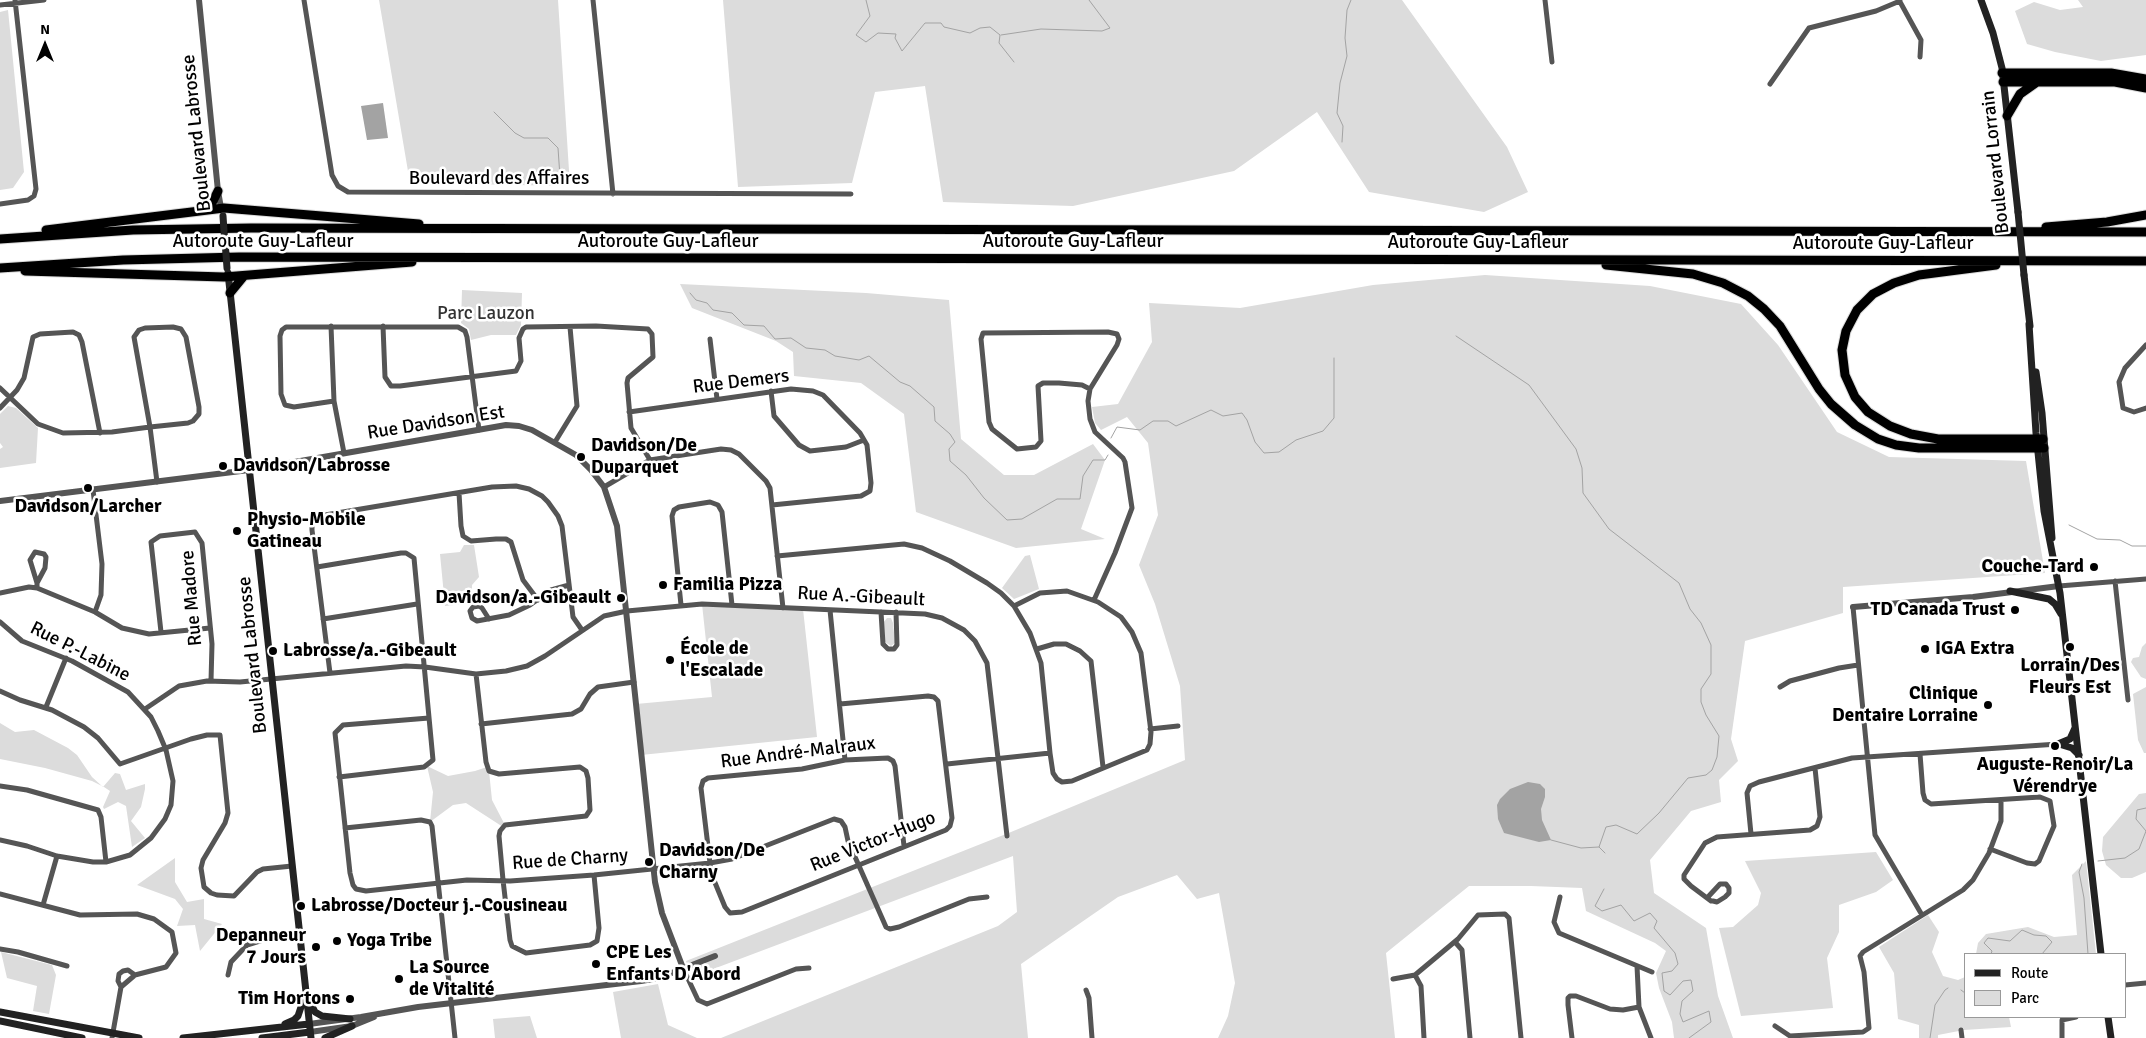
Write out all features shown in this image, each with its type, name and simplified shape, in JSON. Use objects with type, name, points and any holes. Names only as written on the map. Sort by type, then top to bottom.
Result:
[{"type":"highway","points":[[2003,77],[2105,73],[2128,74],[2146,79]]},
{"type":"highway","points":[[2003,77],[2037,82],[2112,82],[2146,88]]},
{"type":"highway","points":[[2007,116],[2020,94],[2037,82]]},
{"type":"highway","points":[[206,209],[212,203],[218,191]]},
{"type":"highway","points":[[0,239],[75,226],[206,209],[222,212],[385,220],[466,229]]},
{"type":"highway","points":[[1994,232],[2107,222],[2146,215]]},
{"type":"highway","name":"Autoroute Guy-Lafleur","points":[[0,239],[168,229],[2146,232]]},
{"type":"highway","name":"Autoroute Guy-Lafleur","points":[[0,270],[75,262],[164,258],[2146,261]]},
{"type":"highway","points":[[0,270],[228,273],[244,276],[455,258]]},
{"type":"highway","points":[[1546,259],[1682,272],[1713,280],[1736,289],[1755,301],[1777,322],[1819,389],[1834,408],[1859,428],[1883,441],[1920,448],[2040,443]]},
{"type":"highway","points":[[2040,443],[1933,439],[1916,436],[1895,428],[1872,415],[1855,397],[1845,375],[1842,350],[1847,328],[1859,307],[1876,292],[1894,283],[1934,272],[2043,260]]},
{"type":"highway","points":[[230,293],[244,276]]},
{"type":"main road","name":"Boulevard Lorrain","points":[[1981,0],[1993,33],[2003,77],[2029,324],[2046,524],[2064,619],[2101,953]]},
{"type":"main road","name":"Boulevard Labrosse","points":[[222,212],[310,1035]]},
{"type":"main road","points":[[2010,591],[2037,595],[2049,599],[2055,604],[2064,619]]},
{"type":"main road","points":[[2058,744],[2070,739],[2076,727]]},
{"type":"main road","points":[[2058,744],[2072,747],[2079,755]]},
{"type":"main road","points":[[305,983],[310,1004],[315,1012],[322,1016],[351,1022]]},
{"type":"main road","points":[[271,1028],[290,1022],[298,1016],[304,1001],[305,983]]},
{"type":"main road","points":[[3,1013],[112,1036],[139,1038]]},
{"type":"main road","points":[[2108,1018],[2111,1038]]},
{"type":"main road","points":[[0,1021],[82,1038]]},
{"type":"main road","points":[[325,1038],[351,1022]]},
{"type":"main road","points":[[183,1038],[309,1024]]},
{"type":"main road","points":[[262,1038],[310,1035]]},
{"type":"main road","points":[[267,1037],[289,1038]]},
{"type":"street","points":[[0,6],[15,2],[44,0]]},
{"type":"street","name":"Boulevard Labrosse","points":[[199,0],[218,191],[222,212]]},
{"type":"street","name":"Boulevard des Affaires","points":[[304,0],[331,173],[336,184],[344,190],[355,193],[851,194]]},
{"type":"street","points":[[593,0],[613,194]]},
{"type":"street","points":[[1545,0],[1552,62]]},
{"type":"street","points":[[1770,84],[1809,28],[1876,11],[1900,0],[1921,40],[1920,57]]},
{"type":"street","points":[[0,204],[28,200],[34,196],[36,189],[15,2]]},
{"type":"street","points":[[331,326],[334,401],[344,454]]},
{"type":"street","points":[[383,326],[384,373],[386,381],[391,386],[473,378],[511,372],[518,369],[521,360],[519,338],[522,329],[526,327],[570,326],[648,329],[652,334],[653,357],[628,378],[627,383],[632,431],[650,460]]},
{"type":"street","points":[[555,442],[576,406],[570,326]]},
{"type":"street","points":[[334,401],[294,408],[285,405],[281,383],[280,336],[282,330],[286,327],[458,327],[462,329],[467,337],[479,430]]},
{"type":"street","points":[[0,388],[35,422],[50,430],[74,434],[100,433],[150,427],[188,423],[196,420],[199,414],[185,334],[176,328],[142,329],[134,337],[150,427],[157,482]]},
{"type":"street","points":[[0,408],[10,398],[26,372],[30,341],[33,337],[43,333],[75,332],[82,342],[100,433]]},
{"type":"street","points":[[1090,389],[1082,385],[1044,382],[1038,386],[1041,441],[1036,447],[1017,448],[992,429],[989,422],[981,338],[984,333],[1003,332],[1108,332],[1117,334],[1119,339],[1118,345],[1090,389],[1088,401],[1094,432],[1125,462],[1132,508],[1094,600]]},
{"type":"street","points":[[710,339],[717,399]]},
{"type":"street","points":[[2146,345],[2125,368],[2119,382],[2120,402],[2123,408],[2131,412],[2146,408]]},
{"type":"street","name":"Rue Demers","points":[[630,412],[771,391],[803,389],[823,395],[860,433],[864,440],[868,450],[871,483],[868,494],[772,505]]},
{"type":"street","points":[[771,391],[774,416],[799,445],[810,451],[846,447],[864,440]]},
{"type":"street","name":"Rue Davidson Est","points":[[0,501],[249,470],[506,425],[532,430],[555,442],[581,460],[604,488],[617,526],[654,870],[662,913],[683,968],[698,1000],[703,1004],[710,1003],[796,969],[809,968]]},
{"type":"street","points":[[604,488],[650,460],[721,449],[735,452],[766,481],[770,488],[782,608]]},
{"type":"street","points":[[330,673],[311,524],[316,517],[505,486],[525,488],[542,496],[553,508],[562,526],[573,617],[582,630]]},
{"type":"street","points":[[93,490],[102,564],[101,595],[95,612]]},
{"type":"street","points":[[459,493],[463,536],[471,541],[508,540],[513,547],[523,580],[538,600]]},
{"type":"street","points":[[681,605],[672,516],[674,510],[679,508],[710,502],[718,505],[722,512],[732,605]]},
{"type":"street","name":"Rue Madore","points":[[161,632],[151,542],[156,537],[195,532],[201,539],[210,628],[211,680]]},
{"type":"street","points":[[777,556],[898,544],[910,545],[933,552],[980,578],[1001,593],[1014,606],[1026,624],[1037,649],[1042,670],[1050,753],[1053,773],[1057,779],[1062,782],[1072,780],[1147,750],[1150,744],[1150,729],[1141,653],[1137,641],[1121,617],[1094,600],[1073,592],[1051,591],[1034,594],[1014,606]]},
{"type":"street","points":[[35,552],[44,554],[46,558],[45,568],[37,586],[30,560],[35,552]]},
{"type":"street","points":[[316,567],[406,553],[414,558],[433,757],[431,764],[339,777]]},
{"type":"street","points":[[1922,915],[1875,835],[1853,607],[2146,579]]},
{"type":"street","points":[[2115,581],[2128,700]]},
{"type":"street","points":[[0,593],[37,586],[95,612],[122,628],[149,634],[210,628]]},
{"type":"street","points":[[489,618],[508,615],[538,600],[551,590],[569,586]]},
{"type":"street","points":[[323,619],[417,604]]},
{"type":"street","name":"Rue A.-Gibeault","points":[[145,709],[179,686],[190,682],[211,680],[240,682],[396,667],[425,667],[476,674],[506,671],[526,666],[552,652],[604,616],[627,611],[681,605],[732,605],[925,614],[942,618],[957,625],[975,641],[984,655],[989,670],[1007,836]]},
{"type":"street","points":[[830,610],[845,760]]},
{"type":"street","points":[[881,612],[883,644],[888,649],[894,648],[897,645],[896,612]]},
{"type":"street","name":"Rue P.-Labine","points":[[0,622],[22,641],[66,658],[116,683],[128,692],[145,709],[158,731],[166,750],[173,781],[171,805],[165,819],[152,838],[130,855],[106,862],[93,862],[56,856],[27,846],[0,840]]},
{"type":"street","points":[[1037,649],[1058,643],[1066,644],[1080,651],[1091,661],[1103,767]]},
{"type":"street","points":[[46,707],[66,658]]},
{"type":"street","points":[[1780,687],[1797,679],[1839,668],[1858,666]]},
{"type":"street","points":[[476,674],[487,767],[492,773],[499,774],[575,767],[583,769],[588,778],[590,810],[586,816],[505,825],[498,836],[511,944],[526,953],[590,945],[597,941],[599,928],[594,875]]},
{"type":"street","points":[[481,724],[572,714],[581,708],[590,694],[598,687],[634,682]]},
{"type":"street","points":[[0,691],[20,700],[46,707],[89,730],[107,748],[115,761],[120,764],[207,735],[220,735],[228,812],[225,823],[203,860],[201,868],[203,882],[209,892],[217,895],[234,896],[257,872],[263,869],[292,866]]},
{"type":"street","name":"Rue Victor-Hugo","points":[[710,863],[711,873],[725,907],[734,913],[742,912],[946,830],[951,824],[947,764],[940,705],[934,697],[840,704]]},
{"type":"street","name":"Rue de Charny","points":[[429,718],[343,725],[335,733],[351,881],[356,889],[366,891],[467,880],[594,875],[710,863],[732,858],[834,819],[843,823],[858,865],[883,924],[890,928],[898,927],[969,899],[987,898]]},
{"type":"street","points":[[1150,729],[1178,726]]},
{"type":"street","points":[[1751,834],[1747,797],[1750,786],[1759,782],[1847,759],[2058,744]]},
{"type":"street","points":[[947,764],[1050,753]]},
{"type":"street","points":[[1920,754],[1922,793],[1927,802],[1934,804],[2046,798],[2052,804],[2054,826],[2042,858],[2034,864],[1990,848]]},
{"type":"street","name":"Rue André-Malraux","points":[[710,863],[701,788],[701,784],[706,779],[802,769],[845,760],[881,757],[893,761],[904,846]]},
{"type":"street","points":[[1707,898],[1684,879],[1684,875],[1705,843],[1717,837],[1810,830],[1817,826],[1820,817],[1815,768]]},
{"type":"street","points":[[0,786],[27,790],[98,810],[101,817],[106,862]]},
{"type":"street","points":[[1776,1026],[1790,1036],[1866,1031],[1869,1022],[1864,972],[1860,963],[1860,956],[1863,952],[1962,890],[1973,880],[2002,822],[2001,800]]},
{"type":"street","points":[[345,828],[421,820],[430,822],[434,834],[440,884],[455,1038]]},
{"type":"street","points":[[43,905],[56,856]]},
{"type":"street","points":[[0,894],[80,915],[137,914],[154,919],[165,926],[174,937],[176,953],[166,967],[135,975],[121,987]]},
{"type":"street","points":[[1560,897],[1554,922],[1559,933],[1652,972]]},
{"type":"street","points":[[1393,979],[1415,975],[1455,942],[1478,915],[1505,914],[1509,918],[1522,1038]]},
{"type":"street","points":[[228,975],[231,962],[247,945],[263,940],[300,936]]},
{"type":"street","points":[[1455,942],[1462,950],[1470,1038]]},
{"type":"street","points":[[0,949],[18,952],[67,966]]},
{"type":"street","points":[[310,1035],[382,1014],[452,1003],[659,978],[715,956]]},
{"type":"street","points":[[1637,966],[1639,1007],[1651,1038]]},
{"type":"street","points":[[112,1036],[121,987],[118,981],[119,974],[122,971],[128,970],[135,975]]},
{"type":"street","points":[[1415,975],[1421,986],[1424,1038]]},
{"type":"street","points":[[2126,985],[2146,983]]},
{"type":"street","points":[[1086,990],[1089,998],[1092,1038]]},
{"type":"street","points":[[1572,1038],[1568,1005],[1568,998],[1570,996],[1576,996],[1610,1009],[1623,1010],[1639,1007]]},
{"type":"street","points":[[2062,1038],[2062,1020],[2065,1018]]},
{"type":"street","points":[[309,1024],[351,1022]]},
{"type":"street","points":[[1961,1030],[1962,1038]]},
{"type":"green space","points":[[379,0],[558,0],[570,186],[410,183]]},
{"type":"green space","points":[[723,0],[1402,0],[1507,147],[1528,192],[1484,212],[1369,192],[1317,112],[1234,171],[1073,206],[943,202],[925,86],[875,92],[852,183],[738,187]]},
{"type":"green space","points":[[2078,0],[2146,0],[2146,55],[2101,61],[2055,52],[2027,44],[2015,11],[2034,2],[2060,10],[2083,7]]},
{"type":"green space","points":[[8,10],[24,172],[13,188],[0,190],[0,12]]},
{"type":"green space","points":[[1485,275],[1650,286],[1741,304],[1778,345],[1837,432],[1889,457],[2026,461],[2045,573],[1843,587],[1843,613],[1745,641],[1731,739],[1738,761],[1719,780],[1721,802],[1691,811],[1650,860],[1654,893],[1706,928],[1718,996],[1733,1038],[1674,1038],[1672,1022],[1659,988],[1656,973],[1666,951],[1655,943],[1586,911],[1582,888],[1469,886],[1386,953],[1395,1038],[1218,1038],[1228,1016],[1235,983],[1219,893],[1197,899],[1177,875],[1118,897],[1021,964],[1028,1038],[721,1038],[998,926],[1017,912],[1013,856],[692,977],[686,961],[1011,832],[1185,760],[1180,686],[1155,604],[1139,565],[1158,515],[1148,443],[1127,417],[1101,430],[1095,423],[1092,407],[1118,404],[1152,342],[1149,303],[1240,308],[1373,285]]},
{"type":"green space","points":[[680,284],[866,293],[949,300],[961,439],[1004,475],[1034,475],[1093,444],[1105,460],[1081,529],[1105,539],[1016,548],[916,512],[904,414],[861,383],[794,376],[793,352],[776,341],[692,308]]},
{"type":"green space","name":"Parc Lauzon","points":[[462,290],[522,293],[521,325],[516,335],[491,335],[471,340],[469,329],[461,323]]},
{"type":"green space","points":[[8,406],[16,408],[38,428],[36,463],[0,468],[0,449],[3,447],[0,443],[0,414]]},
{"type":"green space","points":[[464,545],[474,545],[479,577],[472,585],[472,603],[445,606],[440,554],[460,552]]},
{"type":"green space","points":[[1030,555],[1039,589],[1014,599],[1002,588],[1025,556]]},
{"type":"green space","points":[[702,604],[803,609],[817,737],[641,755],[636,704],[712,697]]},
{"type":"green space","points":[[887,618],[891,618],[893,623],[895,643],[891,646],[885,642],[883,623]]},
{"type":"green space","points":[[2146,643],[2146,679],[2141,677],[2131,662],[2133,658],[2139,657],[2142,647]]},
{"type":"green space","points":[[2146,687],[2146,753],[2144,753],[2138,740],[2133,694]]},
{"type":"green space","points":[[0,723],[15,732],[34,730],[68,748],[77,755],[92,777],[102,786],[92,781],[45,768],[0,759]]},
{"type":"green space","points":[[427,766],[448,776],[487,767],[492,800],[505,825],[503,827],[466,803],[453,805],[430,822],[433,792]]},
{"type":"green space","points":[[115,773],[120,774],[126,790],[145,784],[141,807],[131,821],[145,838],[132,847],[126,806],[118,802],[104,809],[103,807],[110,791],[103,787]]},
{"type":"green space","points":[[2146,793],[2146,872],[2132,878],[2121,878],[2106,865],[2102,851],[2103,837],[2139,794]]},
{"type":"green space","points":[[1876,852],[1893,880],[1876,892],[1839,905],[1839,932],[1827,958],[1833,1008],[1741,1016],[1719,928],[1733,927],[1758,905],[1761,893],[1745,861]]},
{"type":"green space","points":[[175,858],[175,882],[187,902],[204,899],[204,919],[222,924],[200,951],[195,925],[177,926],[183,909],[175,899],[137,885]]},
{"type":"green space","points":[[2086,861],[2096,953],[1976,953],[1978,943],[1986,934],[2028,927],[2054,937],[2077,935],[2072,875]]},
{"type":"green space","points":[[1928,915],[1939,932],[1932,952],[1943,976],[1958,980],[1964,977],[1964,1018],[2009,1018],[2011,1027],[1964,1030],[1938,1035],[1938,1038],[1919,1038],[1919,1025],[1898,1019],[1894,973],[1879,947]]},
{"type":"green space","points":[[1,952],[52,965],[56,975],[49,1014],[33,1011],[37,986],[7,978]]},
{"type":"green space","points":[[658,984],[668,1025],[697,1038],[621,1038],[613,992]]},
{"type":"green space","points":[[530,1016],[537,1038],[495,1038],[493,1019]]},
{"type":"shaded area","points":[[383,103],[388,138],[367,140],[361,106]]},
{"type":"shaded area","points":[[1528,782],[1540,784],[1545,789],[1545,797],[1541,809],[1542,820],[1551,840],[1539,842],[1504,833],[1498,819],[1497,805],[1500,799],[1510,789]]},
{"type":"waterway","points":[[866,0],[870,16],[856,35],[866,42],[878,33],[896,34],[895,38],[902,51],[925,23],[941,23],[944,27],[970,33],[980,28],[990,27],[1000,35],[999,43],[1014,62]]},
{"type":"waterway","points":[[1001,35],[1041,29],[1102,31],[1110,28],[1089,0]]},
{"type":"waterway","points":[[1342,142],[1343,126],[1337,113],[1340,83],[1347,56],[1345,38],[1347,10],[1351,0]]},
{"type":"waterway","points":[[494,112],[515,133],[524,138],[548,138],[558,148],[560,177],[564,183],[568,183]]},
{"type":"waterway","points":[[690,293],[696,300],[707,303],[713,310],[732,313],[744,325],[764,326],[775,339],[791,338],[806,348],[825,350],[835,356],[859,360],[869,356],[900,382],[910,386],[934,407],[935,421],[950,434],[955,442],[949,449],[950,461],[966,475],[984,498],[1007,520],[1022,519],[1057,499],[1080,499],[1083,476],[1093,460],[1105,460],[1108,455]]},
{"type":"waterway","points":[[1456,336],[1529,385],[1576,449],[1582,468],[1583,493],[1609,529],[1679,583],[1690,609],[1701,623],[1711,645],[1711,674],[1701,689],[1701,702],[1706,715],[1719,736],[1717,757],[1712,770],[1706,775],[1688,778],[1659,813],[1637,834],[1616,825],[1606,827],[1599,847],[1605,853]]},
{"type":"waterway","points":[[1111,438],[1117,427],[1140,430],[1153,421],[1168,421],[1176,426],[1211,410],[1223,416],[1242,413],[1247,420],[1255,442],[1264,453],[1279,452],[1296,440],[1323,431],[1334,418],[1334,358]]},
{"type":"waterway","points":[[2069,525],[2097,539],[2120,540],[2132,546],[2146,546]]},
{"type":"waterway","points":[[2098,861],[2125,858],[2139,849],[2146,831],[2136,819],[2137,810],[2146,808]]},
{"type":"waterway","points":[[1551,840],[1581,848],[1599,847]]},
{"type":"waterway","points":[[2082,864],[2079,872],[2084,898],[2088,953]]},
{"type":"waterway","points":[[1604,889],[1595,906],[1602,911],[1621,905],[1634,921],[1650,913],[1657,921],[1654,928],[1675,953],[1678,964],[1672,971],[1662,973],[1664,991],[1670,995],[1683,981],[1691,980],[1693,991],[1682,1001],[1680,1014],[1683,1022],[1709,1011],[1711,1022],[1689,1038]]},
{"type":"waterway","points":[[1991,953],[1992,951],[1984,943],[1988,938],[2010,941],[2022,930],[2034,935],[2046,936],[2052,942],[2043,953]]},
{"type":"waterway","points":[[1930,1038],[1935,1005],[1948,988]]},
{"type":"place","name":"Davidson/De Duparquet","points":[[581,457]]},
{"type":"place","name":"Davidson/Labrosse","points":[[223,466]]},
{"type":"place","name":"Davidson/Larcher","points":[[88,488]]},
{"type":"place","name":"Physio-Mobile Gatineau","points":[[237,531]]},
{"type":"place","name":"Couche-Tard","points":[[2094,567]]},
{"type":"place","name":"Familia Pizza","points":[[663,585]]},
{"type":"place","name":"Davidson/a.-Gibeault","points":[[621,598]]},
{"type":"place","name":"TD Canada Trust","points":[[2015,610]]},
{"type":"place","name":"Lorrain/Des Fleurs Est","points":[[2070,647]]},
{"type":"place","name":"IGA Extra","points":[[1925,649]]},
{"type":"place","name":"Labrosse/a.-Gibeault","points":[[273,651]]},
{"type":"place","name":"École de l'Escalade","points":[[670,660]]},
{"type":"place","name":"Clinique Dentaire Lorraine","points":[[1988,705]]},
{"type":"place","name":"Auguste-Renoir/La Vérendrye","points":[[2055,746]]},
{"type":"place","name":"Davidson/De Charny","points":[[649,862]]},
{"type":"place","name":"Labrosse/Docteur j.-Cousineau","points":[[301,906]]},
{"type":"place","name":"Yoga Tribe","points":[[337,941]]},
{"type":"place","name":"Depanneur 7 Jours","points":[[316,947]]},
{"type":"place","name":"CPE Les Enfants D'Abord","points":[[596,964]]},
{"type":"place","name":"La Source de Vitalité","points":[[399,979]]},
{"type":"place","name":"Tim Hortons","points":[[350,999]]}]
